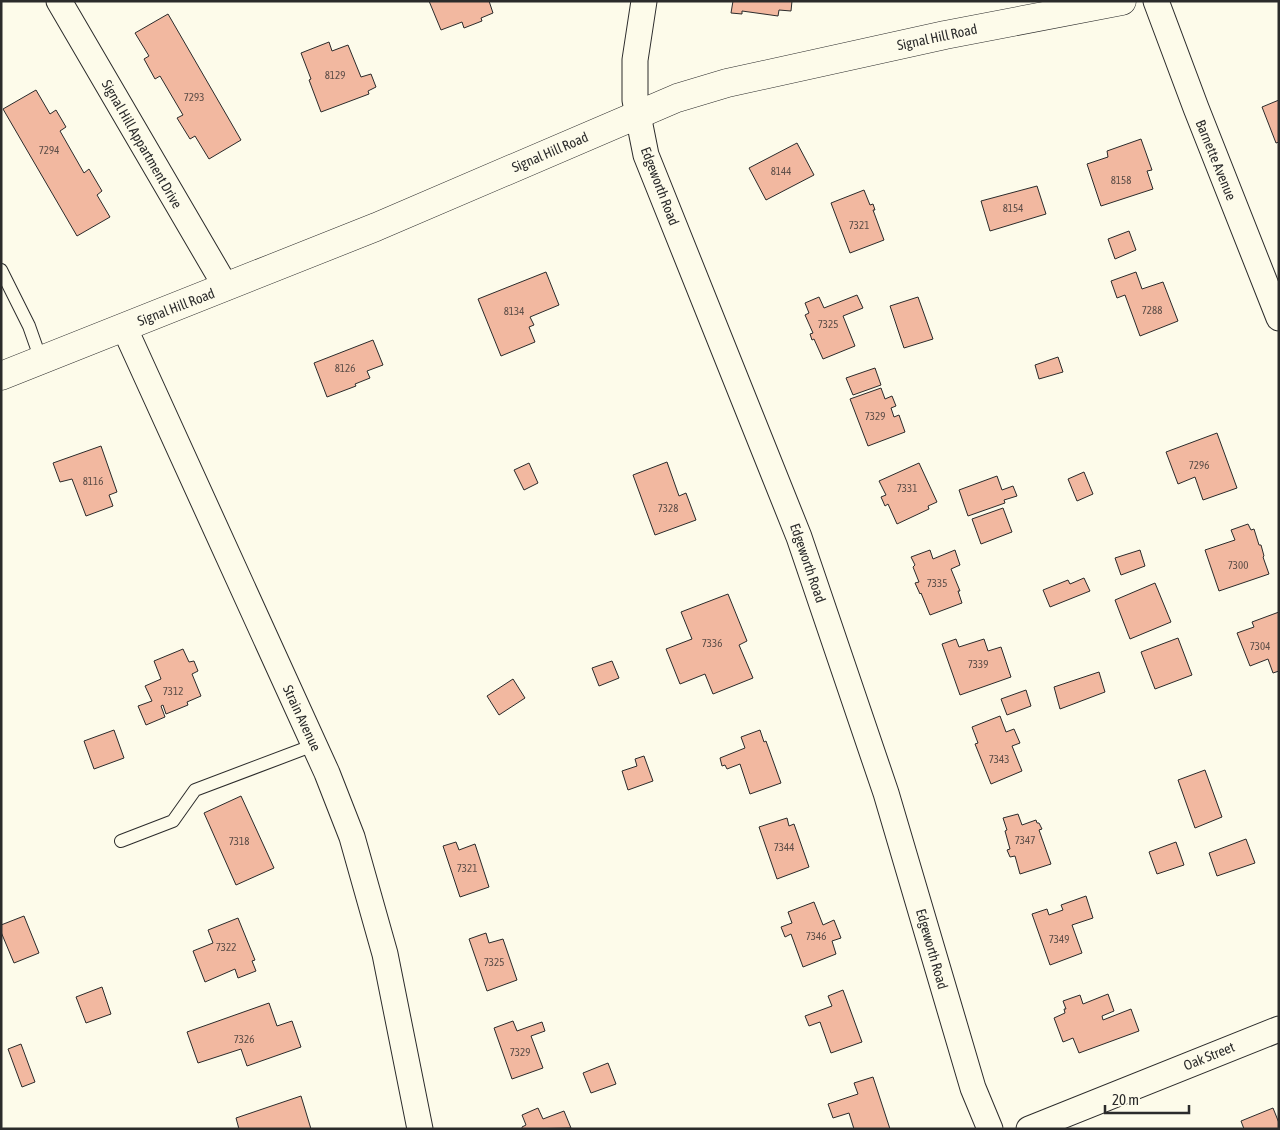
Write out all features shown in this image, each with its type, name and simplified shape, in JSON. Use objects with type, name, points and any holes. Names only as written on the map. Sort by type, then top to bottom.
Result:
[{"type":"street","name":"Signal Hill Appartment Drive","points":[[58,1],[226,287]]},
{"type":"street","name":"Edgeworth Road","points":[[644,1],[634,60],[634,100],[646,155],[799,536],[886,793],[973,1088],[990,1129]]},
{"type":"street","name":"Signal Hill Road","points":[[1,376],[376,227],[677,98],[727,83],[945,35],[1122,1]]},
{"type":"street","name":"Barnette Avenue","points":[[1156,1],[1279,318]]},
{"type":"street","name":"Strain Avenue","points":[[124,327],[327,773],[352,837],[385,954],[420,1129]]},
{"type":"street","name":"Oak Street","points":[[1029,1129],[1279,1029]]},
{"type":"lane","points":[[1,270],[29,326],[41,360]]},
{"type":"lane","points":[[121,841],[173,821],[195,790],[314,745]]},
{"type":"building","points":[[429,1],[489,1],[493,13],[481,18],[482,21],[464,28],[462,22],[441,30]]},
{"type":"building","points":[[733,1],[792,1],[791,11],[779,10],[778,16],[742,11],[742,14],[731,13]]},
{"type":"building","points":[[168,14],[241,140],[209,159],[195,136],[190,139],[177,118],[183,115],[160,76],[155,79],[144,59],[149,56],[135,33]]},
{"type":"building","points":[[329,42],[332,51],[348,45],[361,77],[371,74],[376,87],[368,91],[369,94],[321,112],[301,53]]},
{"type":"building","points":[[36,90],[50,114],[56,110],[66,127],[60,131],[84,173],[89,169],[102,191],[97,195],[110,217],[77,236],[3,109]]},
{"type":"building","points":[[1279,100],[1279,142],[1276,143],[1262,107]]},
{"type":"building","points":[[1141,139],[1152,170],[1147,171],[1153,189],[1101,206],[1087,164],[1108,157],[1107,151]]},
{"type":"building","points":[[797,143],[814,175],[766,200],[749,168]]},
{"type":"building","points":[[1037,186],[1046,214],[990,231],[981,201]]},
{"type":"building","points":[[864,190],[870,205],[873,204],[875,210],[873,210],[884,240],[850,253],[831,203]]},
{"type":"building","points":[[1129,231],[1136,250],[1115,259],[1108,239]]},
{"type":"building","points":[[546,272],[559,305],[530,317],[534,325],[529,327],[535,342],[501,356],[478,299]]},
{"type":"building","points":[[1136,272],[1142,289],[1163,282],[1178,321],[1140,336],[1125,295],[1117,298],[1111,281]]},
{"type":"building","points":[[857,295],[863,308],[843,316],[855,346],[823,359],[810,334],[813,333],[805,315],[809,313],[805,303],[819,297],[824,308]]},
{"type":"building","points":[[918,297],[933,339],[904,348],[890,306]]},
{"type":"building","points":[[373,340],[383,365],[367,371],[370,378],[355,384],[356,386],[327,397],[314,363]]},
{"type":"building","points":[[1058,357],[1063,372],[1039,379],[1035,365]]},
{"type":"building","points":[[875,368],[881,385],[853,395],[846,378]]},
{"type":"building","points":[[881,388],[885,399],[892,396],[896,406],[891,408],[894,417],[899,415],[905,432],[868,446],[850,399]]},
{"type":"building","points":[[1217,433],[1237,488],[1203,500],[1195,477],[1178,484],[1166,452]]},
{"type":"building","points":[[101,446],[117,492],[109,495],[113,506],[86,516],[72,479],[60,482],[53,463]]},
{"type":"building","points":[[667,462],[679,496],[686,493],[696,520],[655,535],[633,475]]},
{"type":"building","points":[[529,463],[538,483],[524,490],[514,470]]},
{"type":"building","points":[[919,463],[937,502],[928,506],[929,509],[897,524],[888,504],[885,506],[881,497],[886,495],[879,481]]},
{"type":"building","points":[[1084,472],[1093,494],[1077,501],[1068,479]]},
{"type":"building","points":[[997,476],[1002,490],[1013,486],[1017,496],[1004,500],[1005,503],[968,516],[959,490]]},
{"type":"building","points":[[1003,508],[1012,532],[981,544],[972,519]]},
{"type":"building","points":[[1248,524],[1251,530],[1254,529],[1259,545],[1261,545],[1269,574],[1219,591],[1205,550],[1235,540],[1231,530]]},
{"type":"building","points":[[930,550],[933,559],[955,550],[960,565],[951,569],[960,591],[958,591],[962,603],[930,615],[915,583],[919,582],[911,557]]},
{"type":"building","points":[[1140,550],[1145,566],[1121,575],[1115,558]]},
{"type":"building","points":[[1084,578],[1090,591],[1050,607],[1043,590],[1068,580],[1070,584]]},
{"type":"building","points":[[1155,583],[1171,622],[1130,639],[1115,600]]},
{"type":"building","points":[[728,594],[747,641],[739,645],[753,678],[713,694],[705,674],[680,684],[666,649],[692,639],[681,612]]},
{"type":"building","points":[[1279,612],[1279,671],[1273,673],[1268,659],[1250,666],[1237,633],[1254,627],[1252,622]]},
{"type":"building","points":[[1178,638],[1192,675],[1155,689],[1141,652]]},
{"type":"building","points":[[956,639],[959,647],[984,639],[988,651],[1001,647],[1011,677],[960,695],[942,644]]},
{"type":"building","points":[[183,649],[189,662],[194,661],[198,671],[192,674],[201,696],[187,702],[188,705],[166,714],[163,705],[161,706],[165,717],[146,725],[138,706],[152,701],[145,686],[161,679],[154,661]]},
{"type":"building","points":[[612,661],[619,678],[599,686],[592,668]]},
{"type":"building","points":[[1099,672],[1105,692],[1060,709],[1054,687]]},
{"type":"building","points":[[513,679],[525,698],[499,715],[487,696]]},
{"type":"building","points":[[1026,690],[1031,706],[1007,715],[1001,699]]},
{"type":"building","points":[[1000,716],[1006,732],[1014,729],[1020,743],[1012,746],[1022,771],[991,784],[975,744],[978,743],[972,727]]},
{"type":"building","points":[[114,730],[124,758],[94,769],[84,741]]},
{"type":"building","points":[[760,730],[764,742],[766,741],[781,783],[750,794],[740,764],[727,769],[725,765],[722,766],[720,758],[745,748],[741,737]]},
{"type":"building","points":[[644,756],[653,781],[628,790],[622,771],[637,766],[635,759]]},
{"type":"building","points":[[1205,770],[1222,817],[1195,828],[1178,780]]},
{"type":"building","points":[[241,796],[274,868],[236,885],[204,813]]},
{"type":"building","points":[[1018,814],[1022,825],[1036,820],[1039,823],[1042,829],[1039,830],[1051,864],[1020,874],[1015,856],[1010,857],[1007,850],[1010,849],[1003,818]]},
{"type":"building","points":[[787,818],[789,826],[794,824],[809,867],[777,879],[759,827]]},
{"type":"building","points":[[1246,839],[1255,863],[1217,876],[1209,853]]},
{"type":"building","points":[[456,842],[459,850],[475,844],[489,887],[460,897],[443,846]]},
{"type":"building","points":[[1176,842],[1184,865],[1157,874],[1149,852]]},
{"type":"building","points":[[1086,896],[1093,918],[1072,925],[1082,953],[1050,965],[1032,914],[1047,909],[1049,915],[1063,910],[1061,905]]},
{"type":"building","points":[[814,902],[823,925],[834,920],[841,938],[832,941],[836,954],[803,967],[791,934],[785,937],[781,927],[792,923],[788,912]]},
{"type":"building","points":[[24,916],[39,953],[14,963],[1,932],[1,925]]},
{"type":"building","points":[[238,918],[255,960],[252,961],[256,971],[238,978],[235,969],[205,982],[193,951],[213,943],[208,930]]},
{"type":"building","points":[[486,933],[489,943],[503,939],[517,980],[487,991],[469,939]]},
{"type":"building","points":[[102,987],[111,1014],[86,1023],[76,997]]},
{"type":"building","points":[[843,990],[862,1042],[831,1053],[820,1022],[809,1026],[805,1016],[832,1006],[828,996]]},
{"type":"building","points":[[1108,994],[1114,1011],[1102,1016],[1103,1020],[1131,1009],[1139,1031],[1079,1053],[1073,1038],[1063,1042],[1054,1018],[1065,1013],[1064,1009],[1066,1009],[1063,1001],[1080,995],[1083,1004]]},
{"type":"building","points":[[269,1003],[277,1026],[292,1021],[301,1047],[247,1066],[241,1049],[198,1063],[187,1032]]},
{"type":"building","points":[[513,1021],[517,1031],[542,1022],[545,1031],[531,1036],[543,1068],[512,1079],[494,1028]]},
{"type":"building","points":[[21,1044],[35,1082],[22,1087],[8,1049]]},
{"type":"building","points":[[608,1063],[616,1084],[591,1093],[583,1073]]},
{"type":"building","points":[[873,1077],[890,1129],[854,1129],[849,1113],[833,1118],[828,1104],[858,1094],[854,1083]]},
{"type":"building","points":[[301,1096],[311,1129],[239,1129],[236,1118]]},
{"type":"building","points":[[538,1108],[543,1119],[564,1111],[571,1128],[522,1129],[526,1125],[522,1115]]},
{"type":"building","points":[[1273,1108],[1279,1123],[1279,1129],[1244,1129],[1241,1121]]}]
